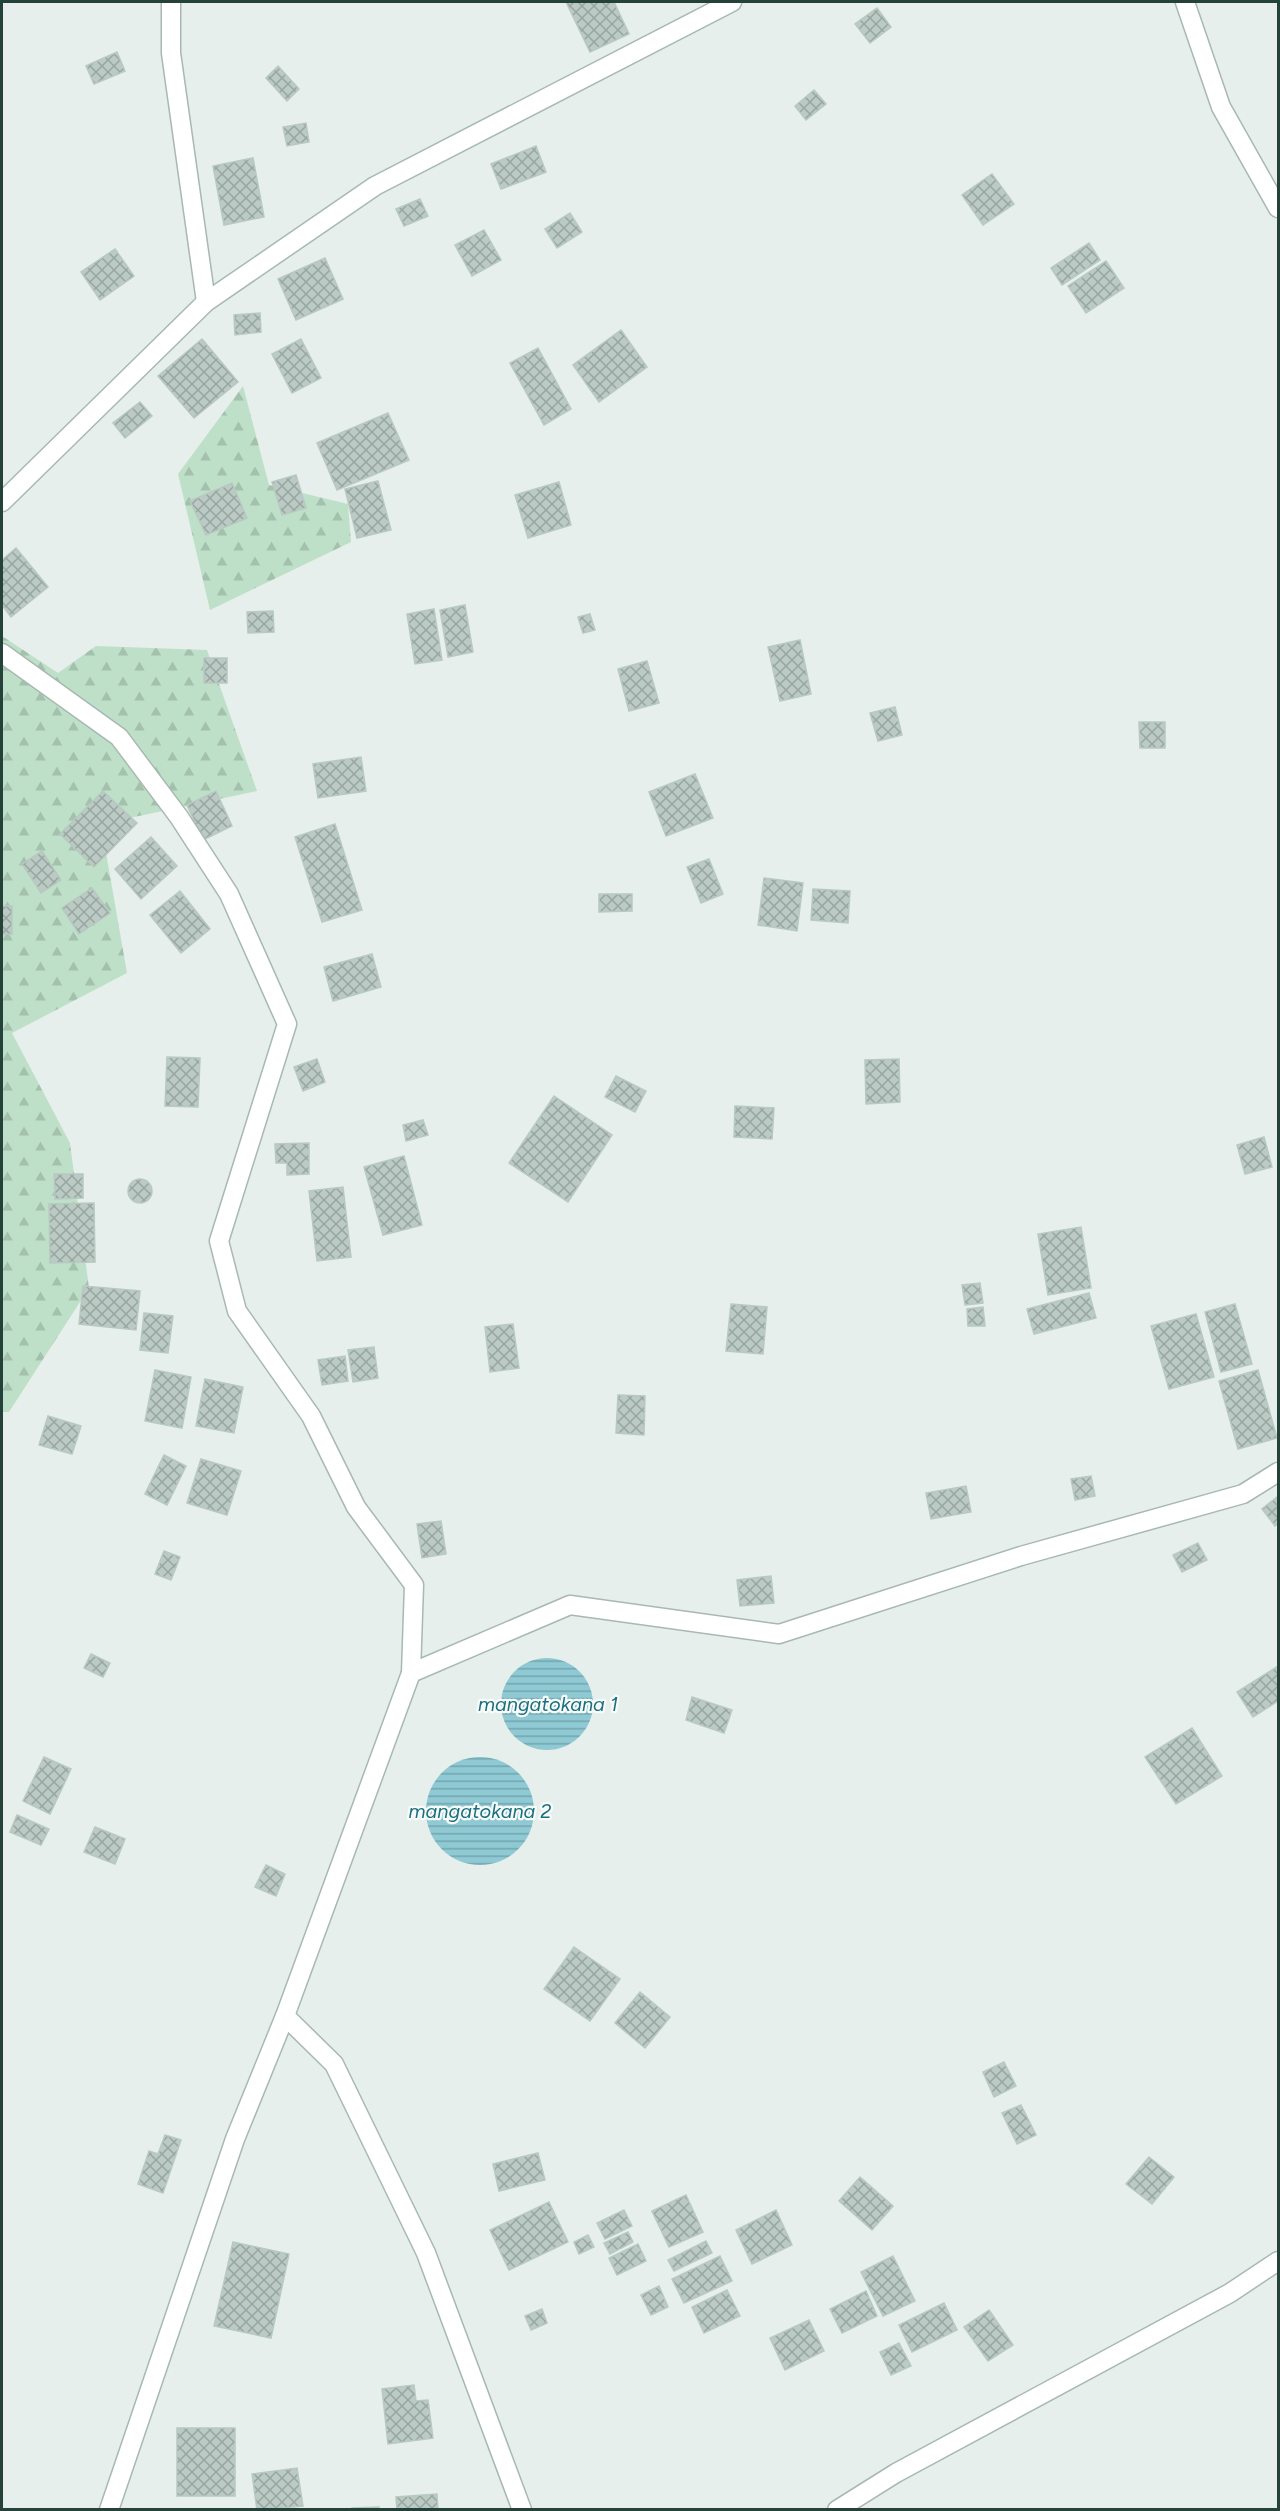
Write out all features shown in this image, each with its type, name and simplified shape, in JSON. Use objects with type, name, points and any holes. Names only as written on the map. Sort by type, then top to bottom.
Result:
[{"type":"street","points":[[171,2],[171,53],[206,302]]},
{"type":"street","points":[[2,502],[206,302],[375,186],[732,2]]},
{"type":"street","points":[[1185,2],[1221,107],[1278,208]]},
{"type":"street","points":[[2,653],[119,737],[179,817],[229,894],[287,1024],[219,1241],[237,1311],[311,1416],[356,1507],[414,1586],[411,1673],[285,2016],[236,2139],[109,2510]]},
{"type":"street","points":[[411,1673],[570,1605],[779,1635],[1021,1556],[1243,1494],[1278,1472]]},
{"type":"street","points":[[285,2016],[334,2064],[426,2253],[522,2510]]},
{"type":"street","points":[[837,2510],[896,2473],[1230,2293],[1278,2261]]},
{"type":"green space","points":[[243,386],[269,485],[348,504],[351,542],[210,610],[178,474]]},
{"type":"green space","points":[[2,636],[58,673],[96,646],[207,650],[257,791],[101,824],[127,973],[12,1033],[70,1143],[89,1288],[9,1412],[2,1412]]},
{"type":"water","name":"mangatokana 1","points":[[547,1658],[573,1666],[585,1678],[593,1704],[585,1730],[573,1742],[547,1750],[521,1742],[509,1730],[501,1704],[509,1678],[521,1666]]},
{"type":"water","name":"mangatokana 2","points":[[480,1757],[501,1761],[518,1773],[530,1790],[534,1811],[530,1832],[518,1849],[501,1861],[480,1865],[459,1861],[442,1849],[430,1832],[426,1811],[430,1790],[442,1773],[459,1761]]},
{"type":"building","points":[[566,2],[614,2],[629,34],[590,52]]},
{"type":"building","points":[[877,8],[891,27],[870,43],[855,24]]},
{"type":"building","points":[[117,52],[125,71],[94,84],[86,66]]},
{"type":"building","points":[[278,66],[299,89],[287,101],[266,78]]},
{"type":"building","points":[[814,90],[826,104],[806,120],[795,106]]},
{"type":"building","points":[[306,123],[309,142],[287,146],[283,127]]},
{"type":"building","points":[[536,146],[546,172],[501,189],[491,164]]},
{"type":"building","points":[[253,158],[264,217],[224,225],[213,166]]},
{"type":"building","points":[[992,174],[1014,204],[983,225],[962,195]]},
{"type":"building","points":[[420,199],[428,216],[404,226],[396,209]]},
{"type":"building","points":[[570,213],[582,232],[557,248],[545,229]]},
{"type":"building","points":[[484,230],[501,260],[472,276],[455,245]]},
{"type":"building","points":[[1089,243],[1100,260],[1062,285],[1051,268]]},
{"type":"building","points":[[115,249],[134,276],[100,300],[81,272]]},
{"type":"building","points":[[325,258],[343,299],[296,320],[278,279]]},
{"type":"building","points":[[1106,261],[1124,288],[1086,313],[1068,286]]},
{"type":"building","points":[[260,313],[261,332],[235,335],[234,315]]},
{"type":"building","points":[[621,330],[647,367],[599,402],[573,365]]},
{"type":"building","points":[[202,339],[238,382],[194,418],[158,376]]},
{"type":"building","points":[[301,339],[321,378],[292,393],[272,354]]},
{"type":"building","points":[[538,348],[571,409],[544,425],[510,363]]},
{"type":"building","points":[[140,402],[152,416],[125,438],[113,423]]},
{"type":"building","points":[[388,413],[409,460],[337,490],[317,443]]},
{"type":"building","points":[[296,475],[306,508],[282,515],[272,482]]},
{"type":"building","points":[[378,481],[391,530],[357,538],[345,489]]},
{"type":"building","points":[[559,482],[571,525],[528,538],[515,495]]},
{"type":"building","points":[[232,483],[247,518],[206,535],[190,501]]},
{"type":"building","points":[[16,548],[48,587],[11,617],[2,605],[2,560]]},
{"type":"building","points":[[465,605],[473,652],[448,657],[440,610]]},
{"type":"building","points":[[434,609],[442,660],[415,664],[407,614]]},
{"type":"building","points":[[273,611],[274,632],[248,633],[247,612]]},
{"type":"building","points":[[590,614],[595,630],[583,633],[578,617]]},
{"type":"building","points":[[800,640],[811,694],[780,701],[768,647]]},
{"type":"building","points":[[204,658],[227,658],[227,683],[204,683]]},
{"type":"building","points":[[647,661],[659,703],[629,711],[618,669]]},
{"type":"building","points":[[895,707],[902,735],[878,741],[870,713]]},
{"type":"building","points":[[1139,722],[1165,722],[1165,748],[1140,748]]},
{"type":"building","points":[[361,757],[366,791],[318,798],[313,764]]},
{"type":"building","points":[[695,774],[713,818],[666,836],[649,792]]},
{"type":"building","points":[[103,791],[137,823],[94,867],[60,834]]},
{"type":"building","points":[[216,791],[232,826],[203,840],[187,805]]},
{"type":"building","points":[[335,824],[362,910],[322,922],[295,837]]},
{"type":"building","points":[[151,837],[177,866],[141,899],[115,869]]},
{"type":"building","points":[[42,851],[61,880],[41,893],[22,864]]},
{"type":"building","points":[[709,859],[723,894],[701,903],[687,867]]},
{"type":"building","points":[[764,878],[803,883],[797,931],[758,925]]},
{"type":"building","points":[[92,888],[110,913],[79,934],[62,908]]},
{"type":"building","points":[[813,889],[850,891],[848,923],[811,920]]},
{"type":"building","points":[[180,891],[210,929],[181,953],[150,915]]},
{"type":"building","points":[[599,894],[632,894],[632,911],[599,912]]},
{"type":"building","points":[[2,906],[12,906],[12,934],[2,934]]},
{"type":"building","points":[[372,954],[381,987],[333,1001],[324,967]]},
{"type":"building","points":[[167,1057],[200,1058],[198,1107],[165,1106]]},
{"type":"building","points":[[317,1059],[325,1082],[303,1091],[294,1067]]},
{"type":"building","points":[[899,1059],[900,1102],[866,1104],[865,1060]]},
{"type":"building","points":[[616,1076],[646,1091],[635,1112],[605,1097]]},
{"type":"building","points":[[554,1096],[612,1135],[568,1202],[509,1163]]},
{"type":"building","points":[[735,1106],[774,1108],[772,1139],[734,1137]]},
{"type":"building","points":[[423,1120],[428,1135],[406,1141],[403,1125]]},
{"type":"building","points":[[1264,1137],[1272,1167],[1245,1174],[1237,1145]]},
{"type":"building","points":[[309,1143],[309,1174],[287,1175],[287,1163],[276,1163],[275,1144]]},
{"type":"building","points":[[404,1156],[422,1225],[383,1235],[364,1167]]},
{"type":"building","points":[[54,1174],[83,1174],[83,1198],[55,1199]]},
{"type":"building","points":[[140,1179],[148,1183],[152,1191],[148,1199],[140,1203],[132,1199],[128,1191],[132,1183]]},
{"type":"building","points":[[343,1187],[351,1257],[317,1261],[309,1191]]},
{"type":"building","points":[[94,1203],[95,1262],[50,1263],[49,1204]]},
{"type":"building","points":[[1081,1227],[1091,1288],[1048,1295],[1038,1234]]},
{"type":"building","points":[[980,1283],[983,1303],[965,1305],[962,1285]]},
{"type":"building","points":[[83,1286],[140,1291],[136,1330],[79,1324]]},
{"type":"building","points":[[1089,1293],[1096,1318],[1034,1334],[1027,1309]]},
{"type":"building","points":[[731,1304],[767,1307],[763,1354],[726,1351]]},
{"type":"building","points":[[1235,1304],[1252,1364],[1221,1372],[1205,1312]]},
{"type":"building","points":[[983,1307],[985,1326],[968,1326],[967,1309]]},
{"type":"building","points":[[144,1313],[173,1316],[168,1353],[140,1350]]},
{"type":"building","points":[[1196,1314],[1214,1377],[1169,1389],[1151,1326]]},
{"type":"building","points":[[513,1324],[519,1368],[490,1372],[485,1327]]},
{"type":"building","points":[[374,1347],[378,1378],[353,1382],[348,1350]]},
{"type":"building","points":[[345,1356],[348,1381],[322,1385],[318,1360]]},
{"type":"building","points":[[155,1370],[191,1377],[182,1428],[145,1421]]},
{"type":"building","points":[[1258,1370],[1277,1438],[1238,1449],[1219,1381]]},
{"type":"building","points":[[205,1379],[243,1387],[234,1433],[196,1426]]},
{"type":"building","points":[[618,1395],[645,1396],[644,1435],[616,1433]]},
{"type":"building","points":[[48,1416],[81,1426],[72,1454],[39,1445]]},
{"type":"building","points":[[164,1455],[186,1466],[167,1505],[145,1494]]},
{"type":"building","points":[[201,1459],[241,1471],[227,1515],[187,1503]]},
{"type":"building","points":[[1091,1476],[1095,1496],[1075,1500],[1071,1479]]},
{"type":"building","points":[[966,1486],[971,1512],[931,1519],[926,1493]]},
{"type":"building","points":[[1277,1497],[1278,1523],[1275,1526],[1262,1509]]},
{"type":"building","points":[[441,1521],[446,1554],[422,1558],[417,1524]]},
{"type":"building","points":[[1198,1543],[1207,1560],[1182,1572],[1173,1555]]},
{"type":"building","points":[[164,1551],[180,1557],[171,1580],[155,1574]]},
{"type":"building","points":[[771,1576],[774,1603],[740,1606],[737,1580]]},
{"type":"building","points":[[91,1654],[110,1663],[103,1677],[84,1668]]},
{"type":"building","points":[[1278,1666],[1278,1701],[1253,1717],[1237,1692]]},
{"type":"building","points":[[692,1697],[732,1710],[724,1733],[686,1720]]},
{"type":"building","points":[[1192,1728],[1222,1776],[1176,1804],[1145,1757]]},
{"type":"building","points":[[44,1757],[71,1769],[50,1814],[23,1801]]},
{"type":"building","points":[[17,1815],[49,1829],[41,1845],[10,1832]]},
{"type":"building","points":[[95,1827],[125,1839],[115,1864],[84,1852]]},
{"type":"building","points":[[266,1865],[285,1874],[276,1896],[255,1887]]},
{"type":"building","points":[[574,1947],[620,1979],[590,2021],[544,1989]]},
{"type":"building","points":[[640,1992],[670,2017],[645,2048],[615,2023]]},
{"type":"building","points":[[1004,2062],[1016,2086],[994,2097],[983,2072]]},
{"type":"building","points":[[1021,2105],[1036,2135],[1017,2144],[1002,2113]]},
{"type":"building","points":[[165,2135],[181,2140],[163,2193],[138,2184],[149,2151],[158,2154]]},
{"type":"building","points":[[538,2153],[545,2180],[499,2191],[493,2164]]},
{"type":"building","points":[[1149,2157],[1174,2177],[1152,2204],[1126,2184]]},
{"type":"building","points":[[860,2177],[893,2206],[872,2230],[839,2201]]},
{"type":"building","points":[[686,2195],[703,2232],[669,2247],[652,2211]]},
{"type":"building","points":[[549,2202],[568,2242],[509,2270],[490,2230]]},
{"type":"building","points":[[624,2210],[632,2226],[605,2239],[597,2223]]},
{"type":"building","points":[[776,2210],[792,2245],[752,2264],[736,2230]]},
{"type":"building","points":[[628,2232],[633,2242],[610,2254],[604,2243]]},
{"type":"building","points":[[588,2235],[594,2247],[579,2254],[574,2242]]},
{"type":"building","points":[[706,2241],[712,2253],[674,2271],[668,2260]]},
{"type":"building","points":[[233,2242],[289,2254],[271,2338],[214,2326]]},
{"type":"building","points":[[638,2244],[646,2261],[617,2275],[609,2258]]},
{"type":"building","points":[[720,2256],[732,2281],[684,2303],[672,2279]]},
{"type":"building","points":[[893,2256],[915,2301],[883,2316],[861,2272]]},
{"type":"building","points":[[659,2286],[668,2307],[651,2315],[641,2295]]},
{"type":"building","points":[[727,2290],[740,2316],[704,2333],[692,2307]]},
{"type":"building","points":[[866,2291],[877,2316],[842,2333],[830,2309]]},
{"type":"building","points":[[944,2303],[957,2330],[912,2352],[899,2325]]},
{"type":"building","points":[[542,2309],[547,2323],[531,2330],[525,2316]]},
{"type":"building","points":[[989,2310],[1013,2345],[988,2361],[964,2327]]},
{"type":"building","points":[[809,2320],[824,2351],[785,2370],[770,2338]]},
{"type":"building","points":[[899,2343],[911,2366],[891,2375],[880,2352]]},
{"type":"building","points":[[414,2385],[416,2401],[428,2400],[433,2438],[388,2444],[382,2389]]},
{"type":"building","points":[[177,2428],[235,2428],[235,2496],[177,2496]]},
{"type":"building","points":[[297,2468],[303,2506],[257,2510],[252,2474]]},
{"type":"building","points":[[437,2494],[438,2510],[397,2510],[396,2497]]},
{"type":"building","points":[[379,2507],[379,2510],[352,2510],[352,2508]]}]
